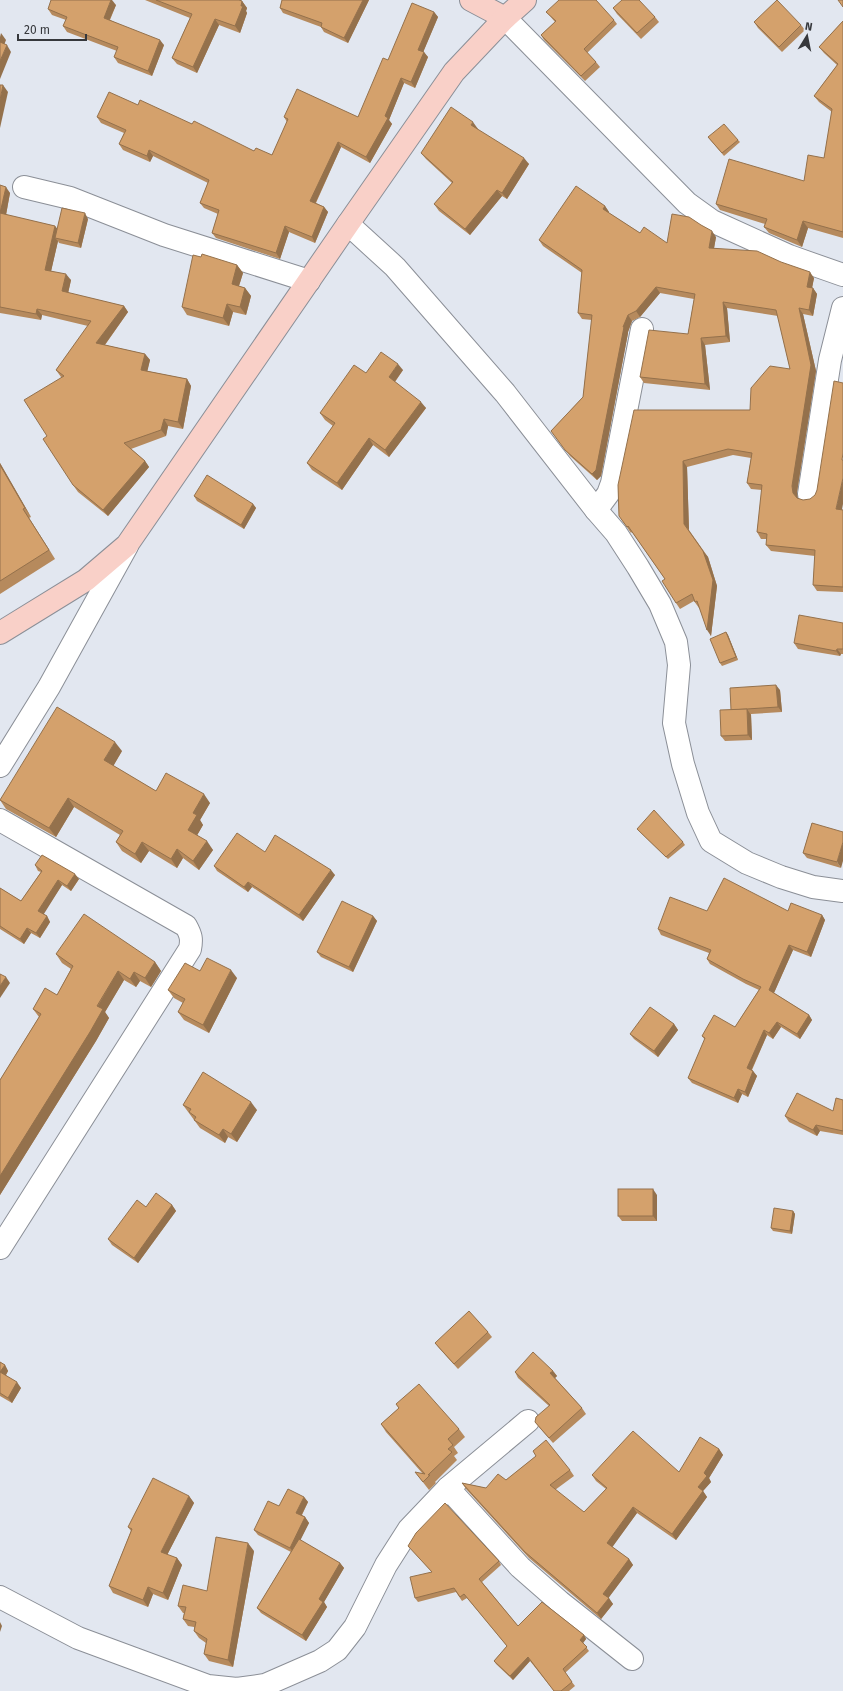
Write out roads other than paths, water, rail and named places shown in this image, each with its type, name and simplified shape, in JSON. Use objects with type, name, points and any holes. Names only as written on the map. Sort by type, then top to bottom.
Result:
[{"type":"main road","points":[[471,0],[505,18]]},
{"type":"main road","points":[[0,633],[86,580],[127,545],[454,72],[505,18],[525,0]]},
{"type":"street","points":[[505,18],[687,203],[712,221],[789,256],[843,275]]},
{"type":"street","points":[[24,187],[70,198],[164,235],[309,281]]},
{"type":"street","points":[[348,224],[395,267],[506,393],[596,510],[616,533],[660,604],[676,642],[679,665],[674,723],[682,764],[698,813],[711,841],[747,863],[781,877],[813,887],[843,891]]},
{"type":"street","points":[[809,494],[830,360],[843,308]]},
{"type":"street","points":[[596,510],[608,494],[612,483],[642,329]]},
{"type":"street","points":[[0,766],[49,687],[127,545]]},
{"type":"street","points":[[0,820],[186,926],[191,934],[192,941],[190,949],[0,1248]]},
{"type":"street","points":[[0,1597],[78,1638],[208,1686],[237,1689],[265,1685],[320,1661],[337,1650],[355,1627],[386,1566],[409,1529],[448,1488],[528,1421]]},
{"type":"street","points":[[448,1488],[520,1567],[560,1602],[632,1659]]}]
